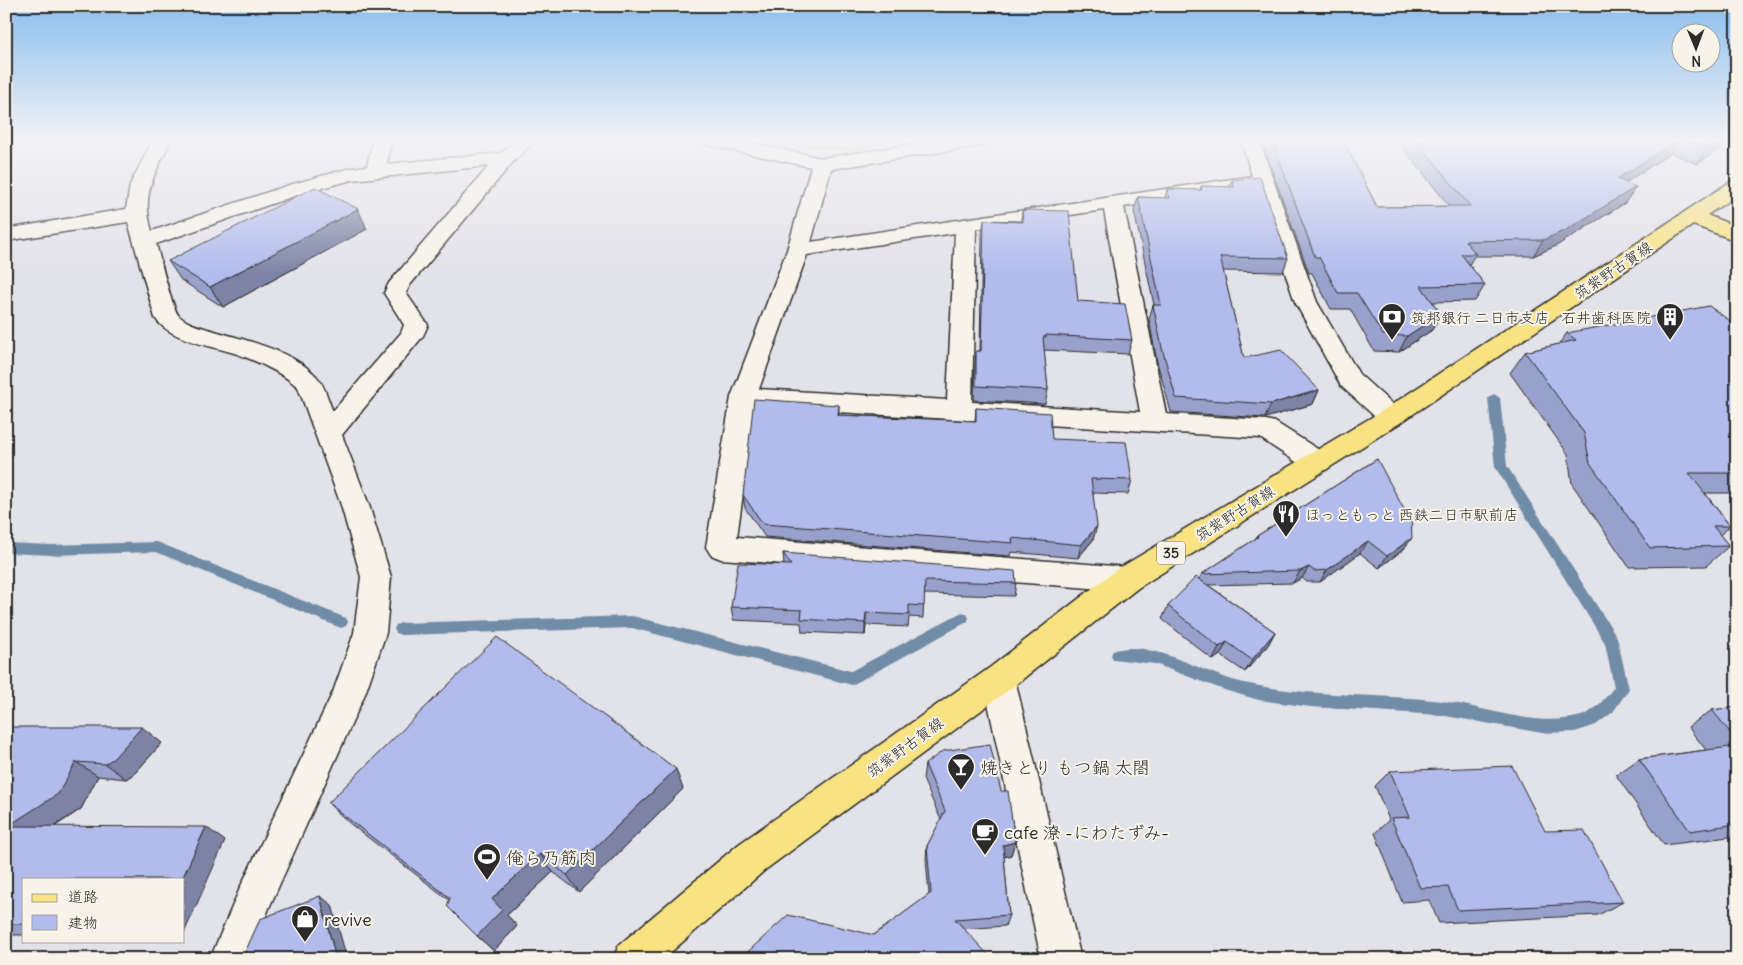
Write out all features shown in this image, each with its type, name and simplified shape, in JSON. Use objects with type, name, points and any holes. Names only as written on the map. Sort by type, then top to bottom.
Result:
[{"type":"main road","name":"筑紫野古賀線","points":[[633,959],[752,857],[1000,679],[1127,579],[1391,417],[1737,186]]},
{"type":"main road","points":[[1693,217],[1737,235]]},
{"type":"street","points":[[140,185],[139,228],[166,318],[180,328],[278,362],[299,372],[309,383],[355,505],[376,577],[370,633],[350,694],[253,901],[230,959]]},
{"type":"street","points":[[6,235],[139,228],[310,185]]},
{"type":"street","points":[[328,434],[411,336],[416,325],[395,293],[400,283],[483,185]]},
{"type":"street","points":[[816,185],[798,250],[744,397],[720,546],[1127,579]]},
{"type":"street","points":[[798,250],[1229,185]]},
{"type":"street","points":[[1265,185],[1306,302],[1350,380],[1391,417]]},
{"type":"street","points":[[1113,202],[1155,422]]},
{"type":"street","points":[[959,409],[966,224]]},
{"type":"street","points":[[744,397],[1266,429],[1316,462]]},
{"type":"street","points":[[1000,679],[1061,959]]},
{"type":"building","points":[[1233,185],[1263,185],[1288,258],[1220,257],[1244,358],[1281,350],[1319,390],[1271,404],[1176,398],[1162,348],[1153,305],[1161,305],[1138,197],[1170,198],[1167,189],[1202,190],[1201,186],[1234,187]]},
{"type":"building","points":[[1289,185],[1366,185],[1377,207],[1470,206],[1453,185],[1631,185],[1636,187],[1566,230],[1543,240],[1465,241],[1476,254],[1461,254],[1485,285],[1421,286],[1441,314],[1407,336],[1383,335],[1357,293],[1338,293],[1319,257],[1315,257]]},
{"type":"building","points":[[315,187],[358,209],[210,287],[168,261]]},
{"type":"building","points":[[1022,211],[1069,211],[1078,301],[1125,304],[1132,340],[1046,335],[1046,337],[1043,337],[1048,390],[976,386],[976,351],[981,351],[984,220],[1023,222]]},
{"type":"building","points":[[1709,306],[1737,326],[1737,473],[1689,473],[1730,526],[1713,526],[1729,546],[1650,548],[1590,463],[1584,433],[1525,352],[1576,340],[1567,333]]},
{"type":"building","points":[[754,399],[839,405],[838,415],[976,421],[976,408],[1050,413],[1052,439],[1126,442],[1132,480],[1091,479],[1097,526],[1081,545],[1012,538],[1013,543],[763,524],[743,495]]},
{"type":"building","points":[[1377,459],[1407,515],[1411,518],[1412,538],[1387,556],[1368,541],[1327,570],[1314,571],[1309,567],[1300,571],[1202,574],[1257,536]]},
{"type":"building","points":[[783,553],[1015,571],[1016,583],[925,581],[924,606],[909,605],[909,615],[866,613],[865,623],[801,619],[802,610],[731,607],[738,563],[791,565]]},
{"type":"building","points":[[1196,577],[1275,632],[1252,660],[1227,642],[1219,647],[1168,606]]},
{"type":"building","points":[[497,637],[676,769],[567,875],[540,854],[492,899],[502,910],[477,936],[447,906],[450,898],[328,803]]},
{"type":"building","points":[[1737,707],[1737,741],[1712,710]]},
{"type":"building","points":[[6,727],[142,727],[114,758],[105,764],[76,762],[58,794],[8,826],[206,827],[182,878],[22,878],[22,924],[6,924]]},
{"type":"building","points":[[990,744],[1001,791],[1008,791],[1015,842],[1003,845],[1009,915],[955,919],[992,959],[740,959],[788,915],[874,935],[931,893],[927,846],[945,811],[925,764],[943,751]]},
{"type":"building","points":[[1737,746],[1737,824],[1690,831],[1639,759]]},
{"type":"building","points":[[1512,766],[1545,831],[1584,830],[1623,902],[1458,910],[1448,887],[1420,888],[1391,818],[1410,817],[1390,771]]},
{"type":"building","name":"revive","points":[[320,896],[336,959],[242,959],[260,919]]},
{"type":"waterway","points":[[1118,655],[1155,658],[1234,687],[1285,697],[1440,708],[1542,726],[1575,725],[1597,716],[1622,689],[1612,641],[1501,467],[1494,398]]},
{"type":"waterway","points":[[6,548],[51,550],[157,547],[341,622]]},
{"type":"waterway","points":[[401,629],[632,622],[852,678],[962,618]]},
{"type":"place","name":"筑邦銀行 二日市支店","points":[[1392,341]]},
{"type":"place","name":"石井歯科医院","points":[[1670,341]]},
{"type":"place","name":"ほっともっと 西鉄二日市駅前店","points":[[1286,538]]},
{"type":"place","name":"焼きとり もつ鍋 太閤","points":[[961,791]]},
{"type":"place","name":"cafe 潦 -にわたずみ-","points":[[985,856]]},
{"type":"place","name":"俺ら乃筋肉","points":[[487,881]]},
{"type":"place","name":"revive","points":[[305,943]]}]
